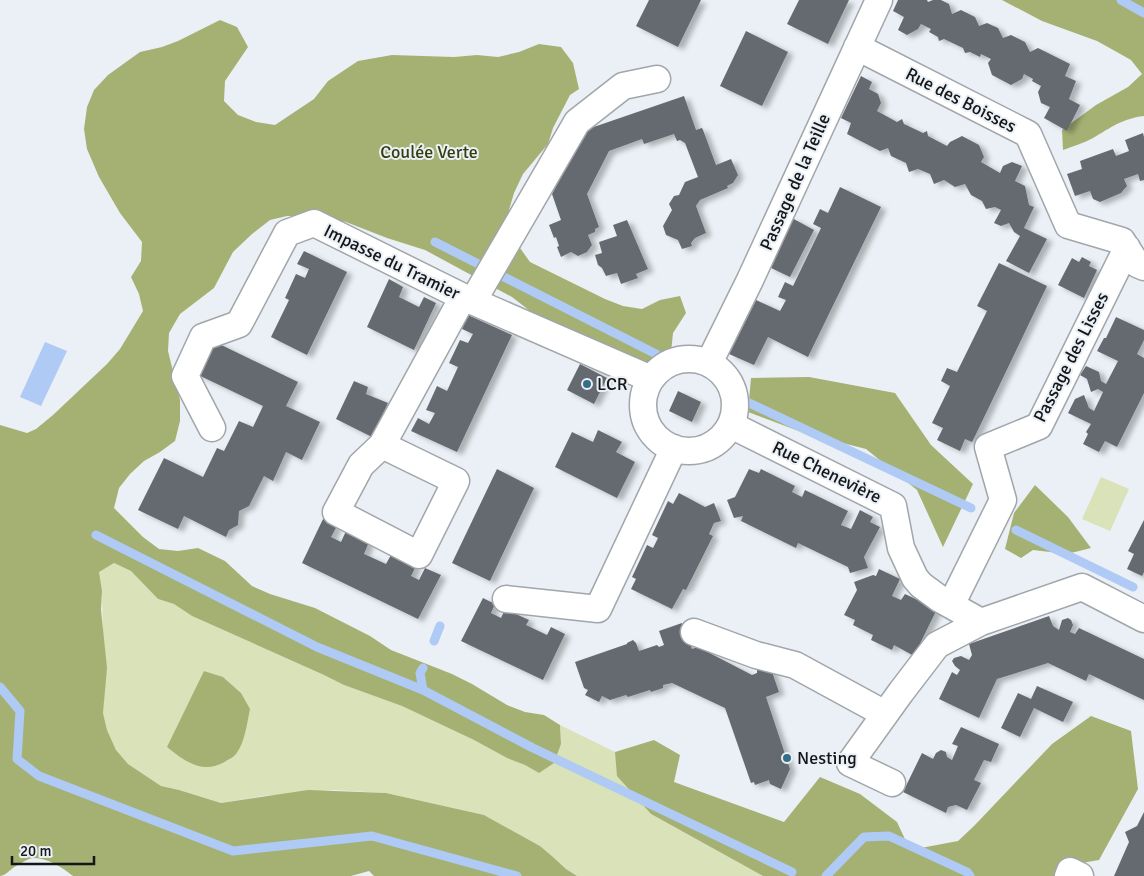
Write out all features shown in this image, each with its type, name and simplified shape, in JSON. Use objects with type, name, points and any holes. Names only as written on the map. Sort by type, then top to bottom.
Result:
[{"type":"street","name":"Passage de la Teille","points":[[709,363],[750,280],[879,0]]},
{"type":"street","name":"Rue des Boisses","points":[[857,47],[1028,134],[1068,225],[1122,241],[1135,258]]},
{"type":"street","name":"Impasse du Tramier","points":[[468,299],[577,122],[623,86],[658,80]]},
{"type":"street","name":"Impasse du Tramier","points":[[212,428],[184,376],[202,338],[239,324],[287,232],[314,223],[468,299],[651,380]]},
{"type":"street","name":"Passage des Lisses","points":[[951,605],[1003,500],[988,448],[1039,426],[1135,258]]},
{"type":"street","points":[[382,446],[456,481],[419,555],[336,512],[360,465],[382,446],[468,299]]},
{"type":"street","points":[[683,359],[696,359],[709,363],[720,370],[734,393],[735,409],[731,424],[724,435],[714,444],[702,449],[693,450],[674,448],[656,437],[650,428],[644,407],[645,394],[651,380],[670,363],[683,359]]},
{"type":"street","name":"Rue Chenevière","points":[[731,424],[893,506],[901,548],[915,578],[927,589],[981,622]]},
{"type":"street","points":[[506,599],[598,609],[674,448]]},
{"type":"street","points":[[892,783],[850,763],[937,645],[981,622],[1082,587],[1144,619]]},
{"type":"street","points":[[694,632],[756,655],[795,665],[885,714]]},
{"type":"street","points":[[1068,876],[1070,871],[1080,876]]},
{"type":"green space","points":[[1002,0],[1144,0],[1144,116],[1123,121],[1090,140],[1063,150],[1062,130],[1096,105],[1128,87],[1142,74],[1131,60],[1097,41],[1042,21]]},
{"type":"green space","name":"Coulée Verte","points":[[220,20],[237,27],[248,47],[225,81],[224,101],[238,115],[256,122],[275,125],[314,99],[328,81],[358,61],[392,55],[454,57],[477,55],[498,57],[519,52],[539,44],[561,47],[573,63],[579,89],[570,95],[553,128],[548,144],[523,174],[514,193],[509,210],[511,229],[520,248],[530,262],[605,299],[623,306],[642,309],[660,300],[680,296],[686,313],[673,333],[671,353],[654,366],[564,330],[530,311],[512,297],[425,250],[346,222],[328,218],[287,216],[270,220],[233,252],[214,288],[180,314],[169,333],[168,351],[180,400],[180,421],[175,441],[144,461],[130,474],[119,488],[114,508],[143,537],[159,549],[178,551],[198,548],[225,561],[252,586],[270,594],[315,608],[370,636],[391,650],[452,674],[507,705],[525,712],[544,715],[560,725],[561,744],[554,763],[539,773],[402,706],[344,685],[192,616],[174,604],[158,599],[131,571],[114,563],[99,572],[107,668],[103,713],[107,730],[116,750],[128,764],[161,786],[221,803],[308,790],[386,793],[484,815],[540,846],[577,876],[374,876],[369,871],[351,876],[73,876],[50,862],[34,858],[23,862],[0,876],[0,425],[27,433],[36,429],[107,364],[120,349],[143,311],[139,294],[131,277],[141,261],[142,242],[120,213],[99,177],[87,149],[84,129],[87,107],[94,90],[108,75],[140,52],[178,41]]},
{"type":"green space","points":[[809,377],[895,393],[931,445],[973,484],[943,547],[917,490],[866,449],[804,433],[748,412],[751,378]]},
{"type":"green space","points":[[1101,477],[1129,489],[1110,531],[1082,519]]},
{"type":"green space","points":[[1035,485],[1068,517],[1091,548],[1067,554],[1033,550],[1021,558],[1005,549],[1014,513]]},
{"type":"green space","points":[[114,563],[131,571],[158,599],[174,604],[192,616],[344,685],[402,706],[539,773],[561,744],[560,725],[615,752],[651,814],[763,876],[577,876],[540,846],[484,815],[386,793],[333,790],[263,796],[221,803],[161,786],[128,764],[116,750],[107,730],[103,713],[102,591],[98,571]],"holes":[[[204,671],[223,677],[241,693],[245,732],[235,755]]]},
{"type":"green space","points":[[204,671],[223,677],[241,693],[250,709],[244,738],[236,754],[218,765],[210,767],[202,767],[188,762],[167,747]]},
{"type":"green space","points":[[1091,716],[1131,731],[1138,789],[1099,860],[1070,865],[1063,876],[763,876],[651,814],[617,776],[615,752],[654,740],[680,755],[674,782],[784,822],[820,777],[860,794],[897,822],[910,850],[958,841],[1052,744]]},
{"type":"water","points":[[45,342],[67,351],[41,406],[20,397]]},
{"type":"building","points":[[649,0],[701,0],[678,47],[636,26]]},
{"type":"building","points":[[799,0],[849,0],[828,44],[787,24]]},
{"type":"building","points":[[898,0],[927,0],[928,2],[941,0],[949,4],[952,14],[961,10],[975,17],[979,26],[987,23],[998,28],[1003,38],[1011,35],[1025,42],[1030,52],[1038,48],[1070,64],[1065,76],[1076,81],[1069,99],[1080,105],[1067,131],[1044,118],[1050,107],[1041,103],[1038,92],[1041,86],[1032,81],[1033,79],[1024,74],[1022,79],[1011,85],[992,75],[988,63],[991,59],[981,54],[980,57],[970,52],[965,53],[963,48],[944,39],[939,41],[938,37],[929,32],[931,29],[921,24],[918,29],[907,35],[898,30],[904,17],[893,11]]},
{"type":"building","points":[[746,31],[788,52],[762,106],[720,86]]},
{"type":"building","points":[[861,76],[872,82],[869,89],[878,94],[881,103],[877,111],[897,122],[902,119],[904,124],[923,133],[927,131],[928,136],[947,146],[950,142],[962,136],[979,145],[984,157],[981,162],[1000,173],[1003,166],[1012,162],[1022,166],[1015,181],[1025,186],[1029,205],[1034,207],[1024,228],[1047,239],[1029,273],[1006,261],[1020,236],[1014,232],[1009,223],[1001,226],[994,223],[1001,210],[995,207],[986,209],[982,201],[971,195],[965,184],[955,187],[944,180],[934,184],[930,174],[918,169],[909,172],[906,163],[891,156],[888,148],[880,151],[847,134],[851,123],[841,118]]},
{"type":"building","points":[[684,96],[696,130],[702,128],[716,165],[731,159],[738,175],[733,183],[727,186],[728,188],[700,200],[696,206],[706,233],[695,238],[691,243],[692,246],[682,249],[678,240],[666,235],[663,226],[672,210],[669,204],[674,196],[679,195],[685,182],[698,177],[685,143],[680,140],[677,141],[674,134],[644,144],[642,139],[609,151],[587,194],[599,227],[595,229],[595,232],[588,235],[592,245],[587,252],[578,256],[571,252],[561,257],[556,237],[554,238],[549,225],[561,220],[552,194],[585,130]]},
{"type":"building","points":[[1143,133],[1144,180],[1140,181],[1138,174],[1124,179],[1127,186],[1121,193],[1100,202],[1093,199],[1090,191],[1075,196],[1067,174],[1082,169],[1080,161],[1113,149],[1116,156],[1129,151],[1125,140]]},
{"type":"building","points":[[840,187],[881,207],[808,357],[768,337],[754,365],[729,354],[756,300],[780,311],[786,300],[778,297],[785,282],[793,286],[821,228],[813,224],[820,209],[828,213]]},
{"type":"building","points":[[792,218],[814,230],[790,277],[769,267]]},
{"type":"building","points":[[627,220],[648,269],[636,274],[638,278],[621,284],[617,273],[606,276],[598,265],[595,255],[602,253],[599,242],[617,236],[613,225]]},
{"type":"building","points":[[304,251],[347,272],[307,355],[271,337],[289,300],[285,298],[296,274],[305,278],[309,269],[297,264]]},
{"type":"building","points":[[1082,257],[1091,262],[1089,266],[1097,270],[1084,298],[1058,285],[1072,258],[1079,262]]},
{"type":"building","points":[[999,263],[1047,286],[972,442],[965,439],[960,451],[937,440],[943,428],[932,423],[950,386],[941,381],[947,368],[957,372],[987,311],[977,306]]},
{"type":"building","points":[[389,279],[403,287],[399,297],[419,307],[424,297],[436,303],[414,350],[367,327]]},
{"type":"building","points":[[468,315],[512,335],[457,452],[411,431],[418,418],[429,424],[435,413],[426,410],[437,386],[447,391],[458,367],[449,363],[460,340],[468,343],[473,334],[462,329]]},
{"type":"building","points":[[1116,317],[1144,330],[1144,340],[1137,354],[1144,358],[1144,393],[1117,447],[1105,441],[1099,452],[1083,444],[1088,434],[1086,432],[1091,424],[1068,413],[1075,399],[1084,395],[1089,408],[1094,411],[1103,392],[1098,389],[1091,392],[1087,379],[1080,375],[1086,366],[1099,372],[1101,381],[1106,384],[1118,361],[1097,351],[1104,338],[1106,338]]},
{"type":"building","points":[[209,339],[298,382],[286,406],[320,422],[302,460],[286,452],[273,481],[264,476],[249,506],[239,511],[238,525],[229,530],[226,537],[184,516],[178,529],[138,510],[164,458],[203,477],[217,448],[224,451],[239,421],[253,427],[263,406],[192,372]]},
{"type":"building","name":"LCR","points":[[580,364],[607,378],[594,404],[567,390]]},
{"type":"building","points":[[354,381],[368,387],[366,394],[388,403],[372,437],[336,419]]},
{"type":"building","points":[[678,391],[701,402],[692,422],[669,411]]},
{"type":"building","points":[[598,430],[622,442],[616,452],[635,462],[617,498],[555,467],[572,432],[593,442]]},
{"type":"building","points":[[497,469],[534,488],[490,581],[452,563]]},
{"type":"building","points":[[749,469],[759,473],[761,469],[795,486],[792,492],[802,497],[805,490],[848,511],[841,525],[851,529],[860,510],[873,517],[870,522],[880,527],[864,557],[868,568],[850,573],[848,567],[798,543],[796,548],[741,521],[743,516],[734,518],[727,500],[735,497]]},
{"type":"building","points":[[679,493],[705,507],[714,503],[721,521],[714,523],[709,534],[713,536],[686,590],[683,589],[672,609],[631,589],[636,579],[632,577],[647,545],[653,548],[658,538],[652,535],[668,501],[673,504]]},
{"type":"building","points":[[323,519],[337,526],[331,537],[341,542],[346,531],[369,542],[364,554],[386,564],[392,553],[416,566],[411,576],[419,580],[425,568],[441,575],[418,619],[302,563]]},
{"type":"building","points":[[1144,520],[1144,572],[1142,576],[1127,569],[1134,554],[1128,551]]},
{"type":"building","points":[[879,569],[900,579],[892,596],[901,600],[905,594],[937,609],[914,656],[894,645],[892,650],[871,640],[873,635],[853,625],[855,620],[844,615],[857,590],[854,582],[873,575],[876,576]]},
{"type":"building","points":[[483,598],[495,604],[491,613],[501,618],[505,609],[529,620],[526,625],[547,635],[551,627],[565,634],[543,680],[461,641]]},
{"type":"building","points":[[1049,616],[1053,626],[1059,630],[1062,620],[1068,618],[1073,625],[1070,632],[1075,634],[1079,628],[1144,659],[1144,700],[1089,674],[1086,681],[1048,663],[997,679],[979,718],[939,699],[952,672],[957,675],[960,670],[952,661],[954,658],[961,656],[969,660],[972,655],[969,644]]},
{"type":"building","points":[[682,623],[692,649],[698,647],[752,675],[757,673],[757,670],[770,666],[779,692],[766,697],[790,769],[781,789],[770,784],[769,780],[755,785],[754,782],[751,783],[725,708],[672,683],[663,685],[663,688],[651,692],[650,690],[628,697],[626,695],[610,700],[602,696],[599,702],[585,695],[588,690],[584,688],[575,662],[627,644],[633,640],[639,651],[657,645],[659,647],[664,645],[659,631]]},
{"type":"building","points":[[1037,686],[1073,702],[1063,722],[1034,708],[1020,737],[1001,728],[1018,693],[1031,699]]},
{"type":"building","points":[[961,727],[999,744],[991,762],[984,760],[974,780],[981,783],[967,810],[956,805],[948,807],[946,813],[903,792],[922,753],[933,759],[936,753],[941,750],[946,752],[947,757],[952,760],[958,746],[952,744]]},
{"type":"building","points":[[1144,812],[1144,876],[1114,876],[1129,842],[1125,832],[1137,826]]},
{"type":"waterway","points":[[1121,0],[1144,13]]},
{"type":"waterway","points":[[435,242],[656,354]]},
{"type":"waterway","points":[[745,401],[971,508]]},
{"type":"waterway","points":[[1016,530],[1133,587]]},
{"type":"waterway","points":[[96,535],[317,647],[423,690]]},
{"type":"waterway","points":[[434,641],[440,626]]},
{"type":"waterway","points":[[423,668],[420,673],[423,690],[533,748],[792,872]]},
{"type":"waterway","points":[[0,687],[20,711],[17,759],[39,776],[233,851],[372,836],[517,876]]},
{"type":"waterway","points":[[826,876],[864,837],[889,836],[967,872],[970,876]]},
{"type":"place","name":"LCR","points":[[587,384]]},
{"type":"place","name":"Nesting","points":[[787,758]]}]
